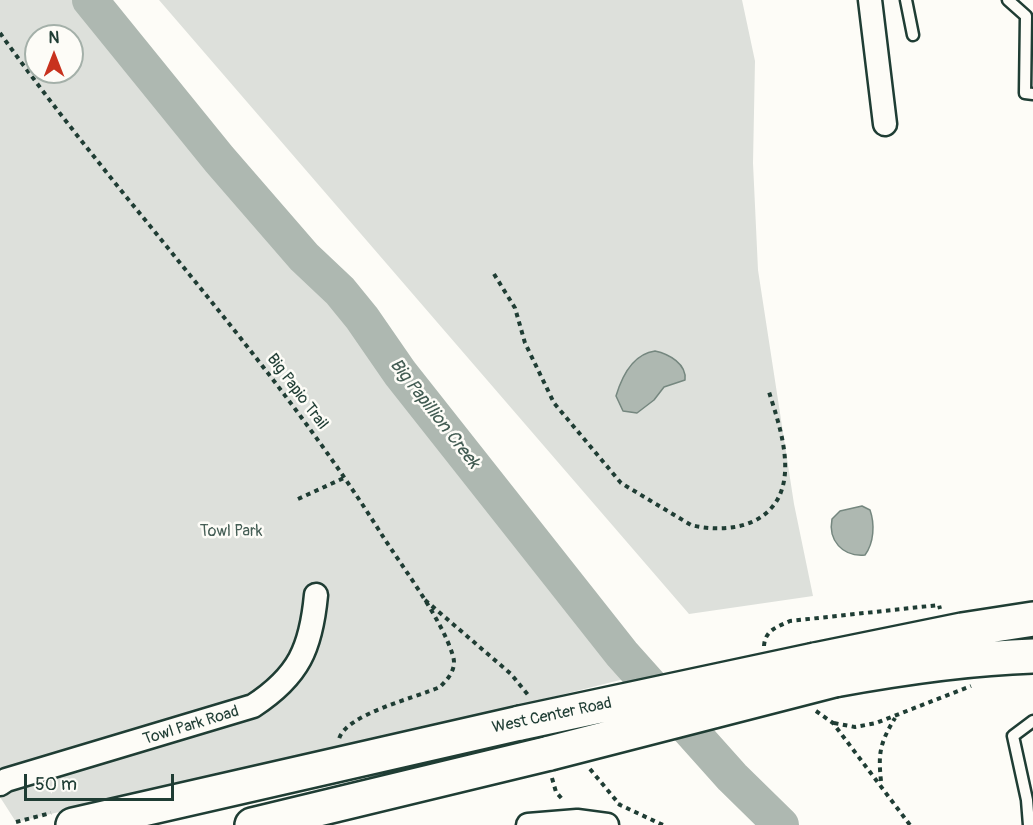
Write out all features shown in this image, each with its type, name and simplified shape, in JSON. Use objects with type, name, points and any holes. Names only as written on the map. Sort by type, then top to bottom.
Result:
[{"type":"main road","name":"West Center Road","points":[[252,825],[550,763],[824,670],[962,630],[1033,619]]},
{"type":"main road","name":"West Center Road","points":[[74,825],[519,723],[824,670],[936,663],[986,657],[1033,656]]},
{"type":"street","points":[[870,0],[885,124]]},
{"type":"street","name":"Towl Park Road","points":[[0,784],[6,780],[253,706],[280,686],[303,655],[313,628],[316,595]]},
{"type":"street","points":[[528,825],[577,821],[607,825]]},
{"type":"lane","points":[[906,0],[913,35]]},
{"type":"lane","points":[[1008,0],[1029,16],[1025,93],[1033,94]]},
{"type":"lane","points":[[1029,825],[1027,800],[1013,736],[1033,720]]},
{"type":"path","name":"Big Papio Trail","points":[[0,33],[54,108],[217,305],[346,477],[422,597],[454,657],[454,666],[449,678],[440,687],[346,725],[339,736],[339,745]]},
{"type":"path","points":[[494,274],[515,308],[525,343],[554,403],[621,483],[691,525],[704,528],[744,526],[757,519],[779,499],[785,476],[782,436],[769,392]]},
{"type":"path","points":[[298,499],[346,477]]},
{"type":"path","points":[[833,723],[855,727],[896,718],[970,688],[973,682]]},
{"type":"path","points":[[896,718],[883,738],[878,757],[881,784],[910,825]]},
{"type":"path","points":[[550,763],[556,792]]},
{"type":"path","points":[[620,805],[663,825]]},
{"type":"green space","name":"Towl Park","points":[[0,0],[90,0],[219,159],[304,257],[340,291],[362,318],[400,373],[640,675],[517,706],[16,822],[0,797]]},
{"type":"green space","points":[[159,0],[742,0],[755,61],[753,163],[758,270],[794,504],[813,596],[689,614]]},
{"type":"shaded area","points":[[655,351],[676,361],[683,369],[685,380],[664,387],[654,400],[637,413],[623,411],[616,396],[625,374],[640,356]]},
{"type":"shaded area","points":[[862,506],[870,510],[873,533],[865,555],[857,555],[838,546],[831,527],[832,519],[840,511]]},
{"type":"waterway","name":"Big Papillion Creek","points":[[90,0],[219,159],[304,257],[340,291],[362,318],[400,373],[622,654],[732,777],[781,825]]}]
